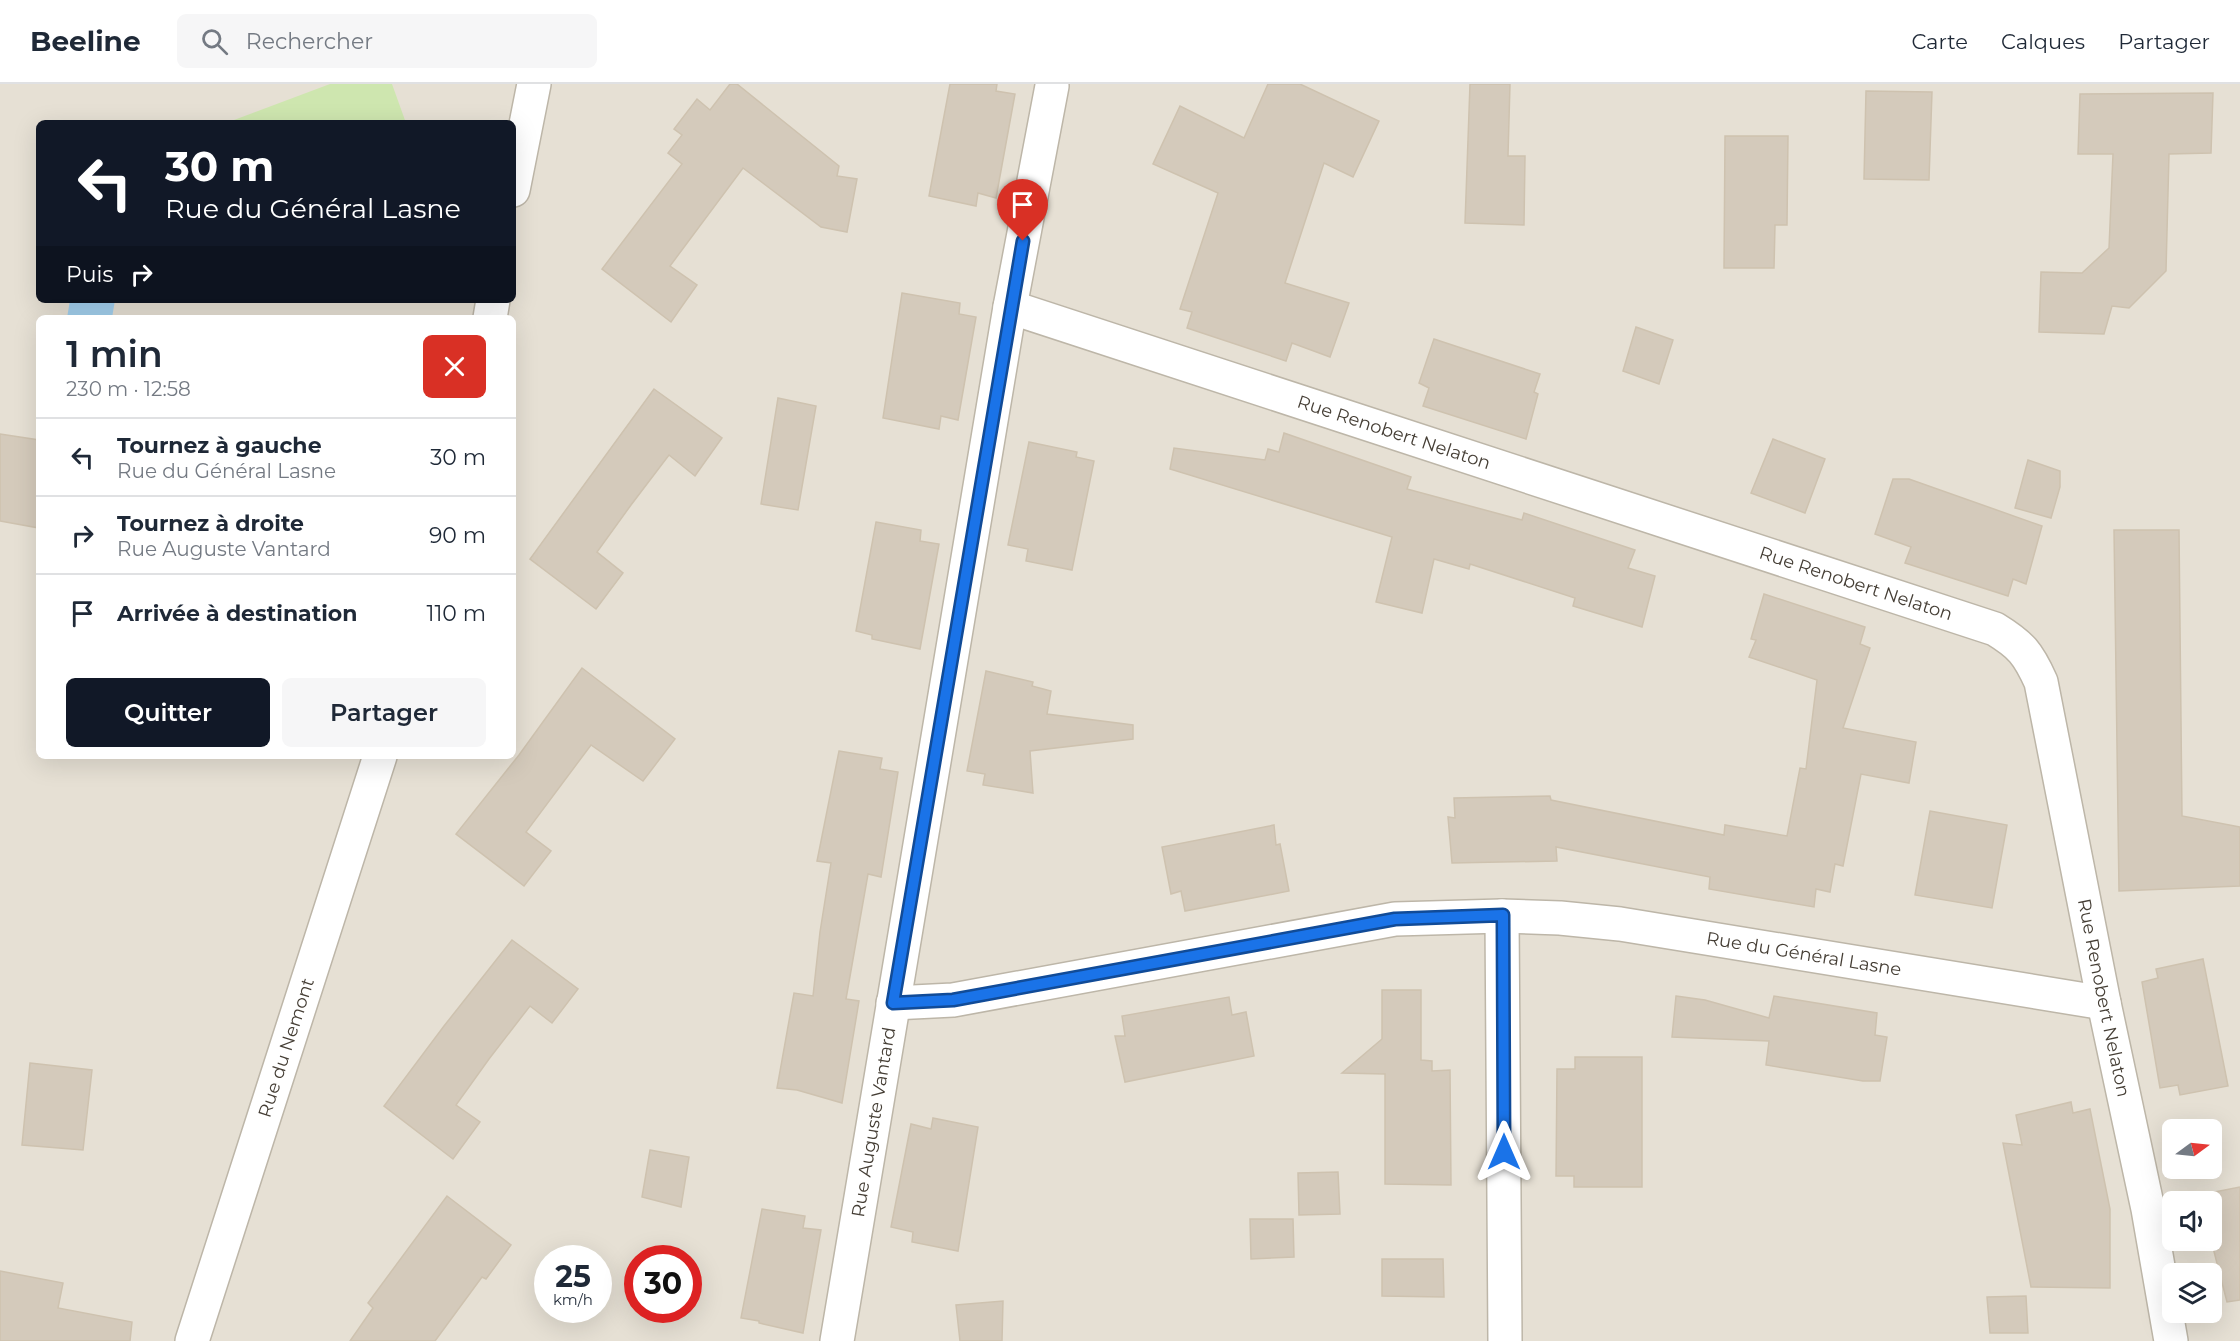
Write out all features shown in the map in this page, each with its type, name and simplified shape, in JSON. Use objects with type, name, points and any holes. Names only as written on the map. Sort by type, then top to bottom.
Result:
[{"type":"street","points":[[516,175],[534,84]]},
{"type":"street","name":"Rue Auguste Vantard","points":[[837,1341],[1010,307],[1052,86]]},
{"type":"street","name":"Rue Renobert Nelaton","points":[[1010,307],[1995,628],[2016,642],[2031,660],[2041,682],[2104,1003],[2148,1209],[2172,1341]]},
{"type":"street","name":"Rue du Nemont","points":[[192,1341],[379,759]]},
{"type":"street","points":[[1503,915],[1505,1341]]},
{"type":"street","name":"Rue du Général Lasne","points":[[893,1003],[953,1000],[1395,919],[1503,915],[1620,924],[2104,1003]]},
{"type":"shaded area","points":[[0,84],[2240,84],[2240,1341],[0,1341]]},
{"type":"green space","points":[[330,84],[392,84],[405,120],[234,120]]},
{"type":"water","points":[[70,303],[114,303],[112,315],[68,315]]},
{"type":"building","points":[[730,84],[737,84],[839,166],[837,176],[857,179],[847,232],[821,227],[743,168],[670,266],[697,285],[671,322],[602,269],[682,164],[668,153],[682,135],[674,129],[697,99],[710,110]]},
{"type":"building","points":[[950,84],[997,84],[996,91],[1015,94],[996,198],[978,193],[976,206],[929,196]]},
{"type":"building","points":[[1268,84],[1300,84],[1379,121],[1353,177],[1324,163],[1285,283],[1349,303],[1330,357],[1292,343],[1286,361],[1187,328],[1192,312],[1180,309],[1218,193],[1153,164],[1180,106],[1244,138]]},
{"type":"building","points":[[1470,84],[1510,84],[1508,156],[1525,156],[1524,225],[1465,223]]},
{"type":"building","points":[[1866,91],[1932,92],[1929,180],[1864,179]]},
{"type":"building","points":[[2213,93],[2211,153],[2169,154],[2166,271],[2129,308],[2112,306],[2104,334],[2039,332],[2041,272],[2082,273],[2109,248],[2113,154],[2078,154],[2080,94]]},
{"type":"building","points":[[1725,136],[1788,136],[1787,225],[1775,225],[1774,268],[1724,268]]},
{"type":"building","points":[[902,293],[960,303],[959,314],[976,317],[958,420],[941,416],[939,429],[883,418]]},
{"type":"building","points":[[1636,327],[1673,340],[1659,384],[1623,371]]},
{"type":"building","points":[[1434,339],[1540,374],[1534,392],[1538,394],[1526,439],[1423,406],[1429,388],[1419,383]]},
{"type":"building","points":[[654,389],[722,438],[695,476],[669,455],[631,505],[597,552],[623,573],[596,609],[530,559]]},
{"type":"building","points":[[778,398],[816,406],[798,510],[761,504]]},
{"type":"building","points":[[1284,433],[1411,477],[1407,489],[1522,520],[1524,513],[1635,550],[1628,568],[1655,576],[1642,627],[1573,606],[1575,598],[1470,564],[1469,569],[1434,559],[1422,613],[1376,602],[1392,537],[1170,469],[1174,448],[1265,460],[1268,449],[1279,452]]},
{"type":"building","points":[[0,434],[36,440],[36,527],[0,521]]},
{"type":"building","points":[[1773,439],[1825,459],[1805,513],[1751,493]]},
{"type":"building","points":[[1029,442],[1077,452],[1076,457],[1094,461],[1072,570],[1026,561],[1028,549],[1008,545]]},
{"type":"building","points":[[2028,460],[2060,471],[2060,487],[2051,518],[2015,508]]},
{"type":"building","points":[[1893,479],[1909,479],[2042,526],[2026,584],[2013,579],[2008,596],[1905,563],[1911,547],[1875,534]]},
{"type":"building","points":[[876,522],[921,530],[920,541],[939,544],[920,649],[872,639],[872,635],[856,631]]},
{"type":"building","points":[[2114,530],[2179,530],[2182,816],[2240,827],[2240,886],[2119,891]]},
{"type":"building","points":[[1764,594],[1865,627],[1860,644],[1870,648],[1843,728],[1916,742],[1909,783],[1861,774],[1843,866],[1835,864],[1830,892],[1816,889],[1814,907],[1709,889],[1710,877],[1556,847],[1557,861],[1452,863],[1448,817],[1455,818],[1454,798],[1550,796],[1551,800],[1724,835],[1725,825],[1787,836],[1800,768],[1806,769],[1817,680],[1749,657],[1756,640],[1751,639]]},
{"type":"building","points":[[582,668],[675,739],[643,781],[591,745],[526,832],[551,851],[524,886],[456,834],[519,755]]},
{"type":"building","points":[[986,671],[1033,682],[1032,686],[1051,691],[1047,714],[1133,725],[1133,739],[1030,751],[1033,793],[983,785],[985,774],[967,771]]},
{"type":"building","points":[[839,751],[882,758],[880,769],[898,772],[881,877],[868,874],[846,999],[859,1001],[842,1103],[797,1090],[777,1088],[794,993],[813,996],[831,863],[817,861]]},
{"type":"building","points":[[1930,811],[2007,825],[1992,908],[1915,895]]},
{"type":"building","points":[[1274,825],[1276,845],[1280,844],[1289,891],[1185,911],[1181,891],[1171,894],[1162,847]]},
{"type":"building","points":[[512,940],[578,989],[552,1023],[530,1006],[489,1059],[456,1105],[480,1122],[453,1159],[384,1106]]},
{"type":"building","points":[[2203,959],[2228,1086],[2180,1095],[2178,1085],[2160,1088],[2142,982],[2158,978],[2156,969]]},
{"type":"building","points":[[1382,990],[1421,990],[1421,1060],[1432,1061],[1432,1071],[1450,1070],[1451,1185],[1385,1184],[1385,1074],[1342,1073],[1382,1039]]},
{"type":"building","points":[[1676,996],[1705,1000],[1769,1018],[1774,996],[1877,1013],[1875,1035],[1887,1037],[1880,1081],[1863,1081],[1766,1065],[1769,1041],[1672,1037]]},
{"type":"building","points":[[1229,997],[1232,1015],[1246,1012],[1254,1056],[1125,1082],[1115,1036],[1125,1036],[1122,1016]]},
{"type":"building","points":[[1575,1057],[1642,1057],[1642,1187],[1574,1187],[1574,1176],[1556,1176],[1557,1069],[1575,1069]]},
{"type":"building","points":[[30,1063],[92,1070],[83,1150],[22,1145]]},
{"type":"building","points":[[2071,1102],[2073,1113],[2090,1109],[2110,1209],[2110,1288],[2031,1287],[2003,1143],[2022,1145],[2016,1115]]},
{"type":"building","points":[[933,1118],[978,1127],[958,1251],[912,1242],[913,1232],[891,1227],[911,1124],[931,1129]]},
{"type":"building","points":[[650,1150],[689,1157],[681,1207],[642,1197]]},
{"type":"building","points":[[1338,1172],[1340,1214],[1299,1215],[1298,1173]]},
{"type":"building","points":[[2240,1187],[2240,1300],[2227,1302],[2222,1283],[2222,1263],[2217,1263],[2214,1251],[2222,1251],[2222,1191],[2220,1191]]},
{"type":"building","points":[[447,1196],[511,1245],[486,1279],[482,1277],[435,1341],[350,1341],[373,1308],[368,1303]]},
{"type":"building","points":[[762,1209],[805,1216],[803,1228],[821,1230],[803,1333],[741,1318]]},
{"type":"building","points":[[1250,1219],[1293,1219],[1294,1257],[1251,1259]]},
{"type":"building","points":[[1382,1259],[1443,1259],[1444,1297],[1382,1296]]},
{"type":"building","points":[[0,1271],[63,1283],[58,1308],[132,1322],[130,1341],[0,1341]]},
{"type":"building","points":[[2026,1296],[2028,1333],[1990,1333],[1987,1297]]},
{"type":"building","points":[[1003,1301],[1002,1341],[960,1341],[956,1305]]},
{"type":"route","points":[[1023,241],[893,1003],[953,1000],[1395,919],[1503,915],[1504,1152]]}]
